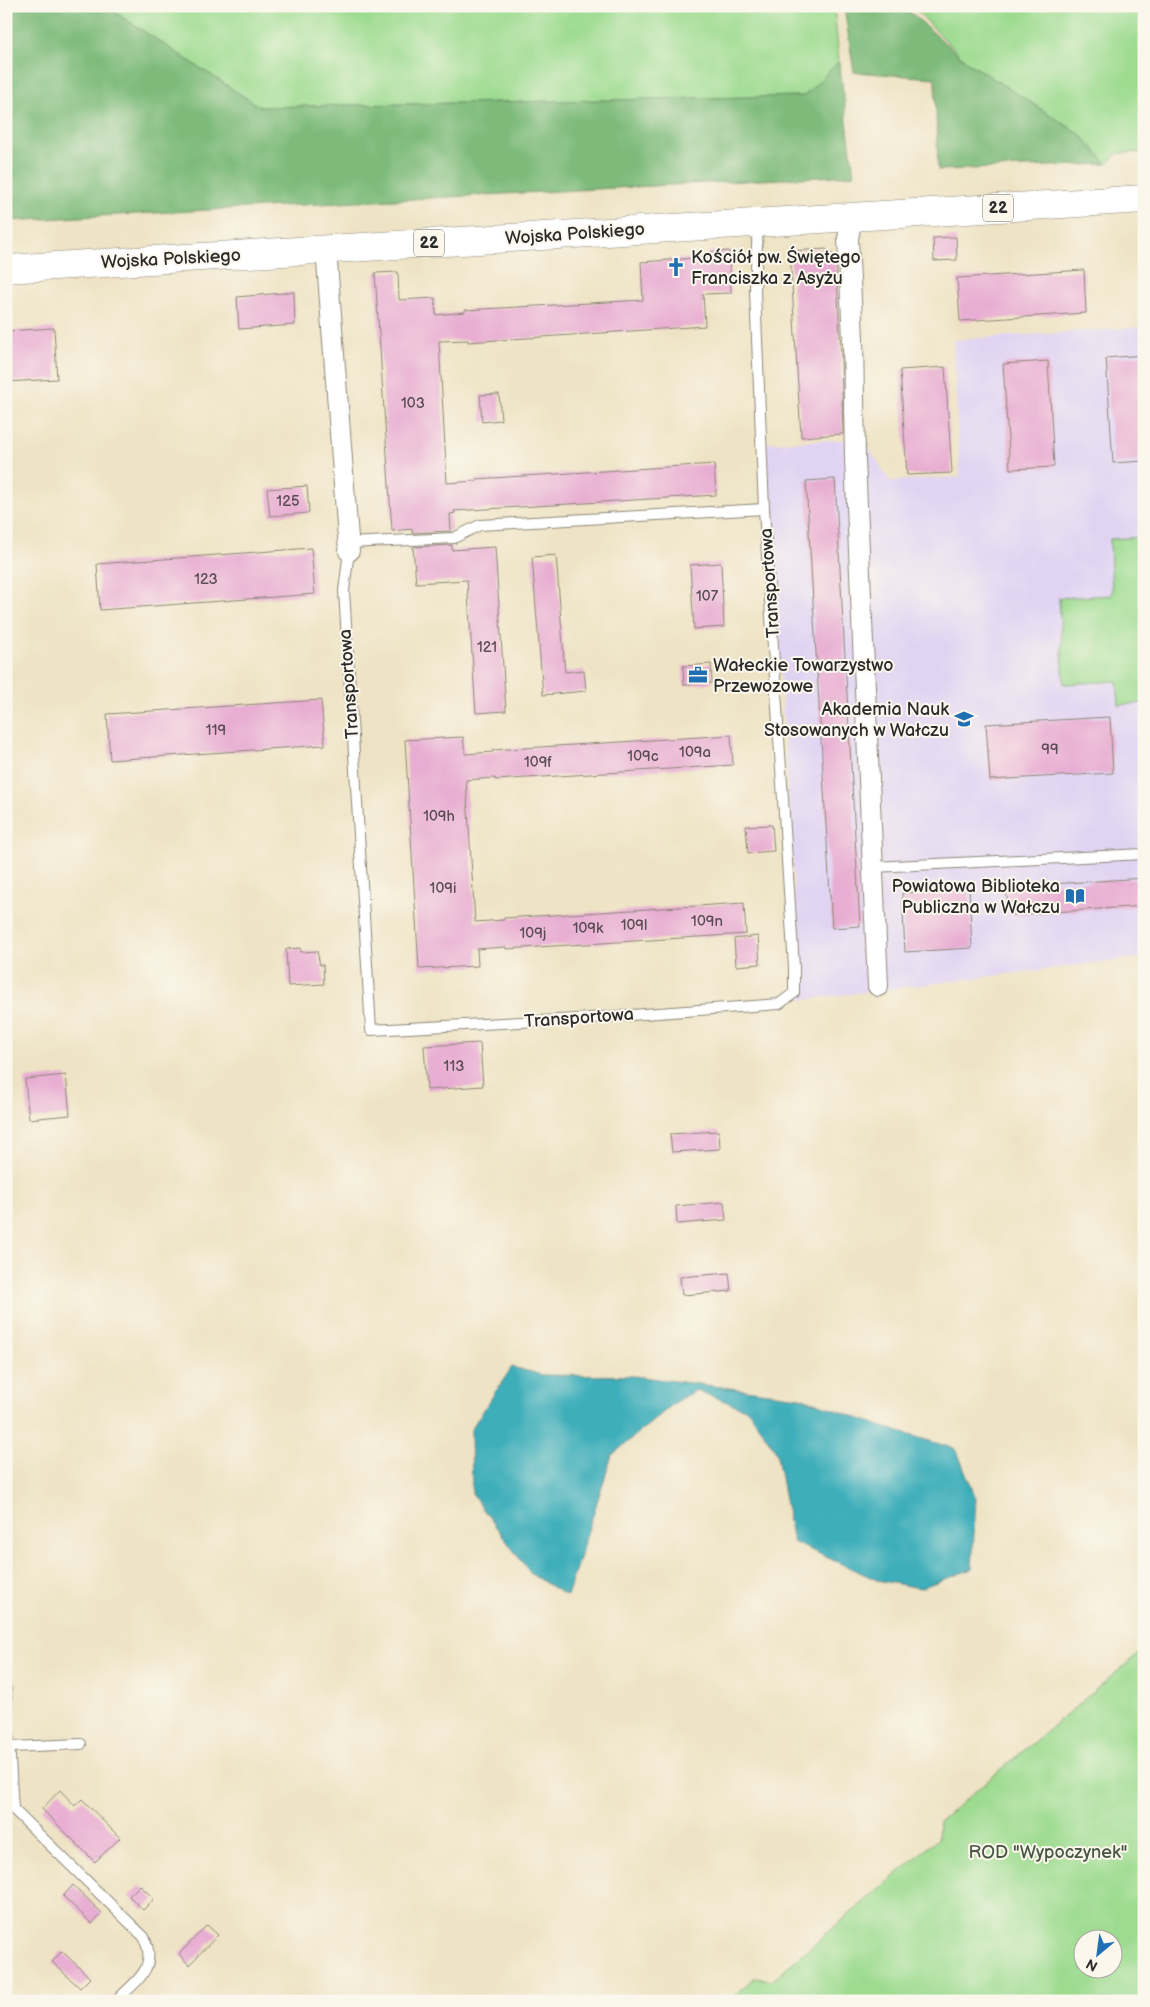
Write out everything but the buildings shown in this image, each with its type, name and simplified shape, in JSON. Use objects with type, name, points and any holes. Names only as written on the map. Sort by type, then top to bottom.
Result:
[{"type":"main road","name":"Wojska Polskiego","points":[[6,269],[1144,199]]},
{"type":"street","points":[[852,216],[848,239],[854,339],[855,459],[878,986]]},
{"type":"street","name":"Transportowa","points":[[326,249],[349,547]]},
{"type":"lane","name":"Transportowa","points":[[349,547],[344,591],[371,1030],[577,1019],[780,1004],[794,993],[794,968],[764,509],[755,292],[758,223]]},
{"type":"lane","points":[[349,547],[454,538],[480,525],[764,509]]},
{"type":"lane","points":[[874,867],[1144,854]]},
{"type":"lane","points":[[6,1689],[11,1747],[10,1811],[144,1937],[150,1954],[142,1974],[116,2001]]},
{"type":"lane","points":[[11,1747],[82,1744]]},
{"type":"shaded area","name":"Akademia Nauk Stosowanych w Wałczu","points":[[1144,327],[1144,957],[801,1000],[766,443],[863,439],[890,481],[960,477],[953,340]]},
{"type":"green space","points":[[6,6],[105,6],[260,107],[804,96],[839,61],[854,175],[6,221]]},
{"type":"green space","points":[[105,6],[834,6],[839,61],[804,96],[260,107]]},
{"type":"green space","points":[[844,6],[903,6],[967,62],[1080,134],[1107,164],[938,170],[935,78],[854,72]]},
{"type":"green space","points":[[912,6],[1144,6],[1144,152],[1118,153],[1107,164],[1080,134],[967,62]]},
{"type":"green space","points":[[1144,537],[1144,703],[1119,705],[1117,681],[1064,684],[1059,598],[1112,595],[1110,539]]},
{"type":"green space","name":"ROD \"Wypoczynek\"","points":[[1144,1649],[1144,2001],[728,2001],[754,1978],[772,1980],[938,1839],[939,1822]]},
{"type":"water","points":[[512,1367],[542,1375],[634,1376],[800,1397],[880,1426],[956,1449],[976,1498],[972,1569],[920,1588],[877,1580],[793,1542],[776,1451],[748,1410],[696,1390],[678,1400],[612,1455],[567,1596],[531,1574],[472,1494],[471,1429]]},
{"type":"place","name":"Kościół pw. Świętego Franciszka z Asyżu","points":[[676,267]]},
{"type":"place","name":"Wałeckie Towarzystwo Przewozowe","points":[[698,675]]},
{"type":"place","name":"Akademia Nauk Stosowanych w Wałczu","points":[[964,719]]},
{"type":"place","name":"Powiatowa Biblioteka Publiczna w Wałczu","points":[[1075,896]]}]
